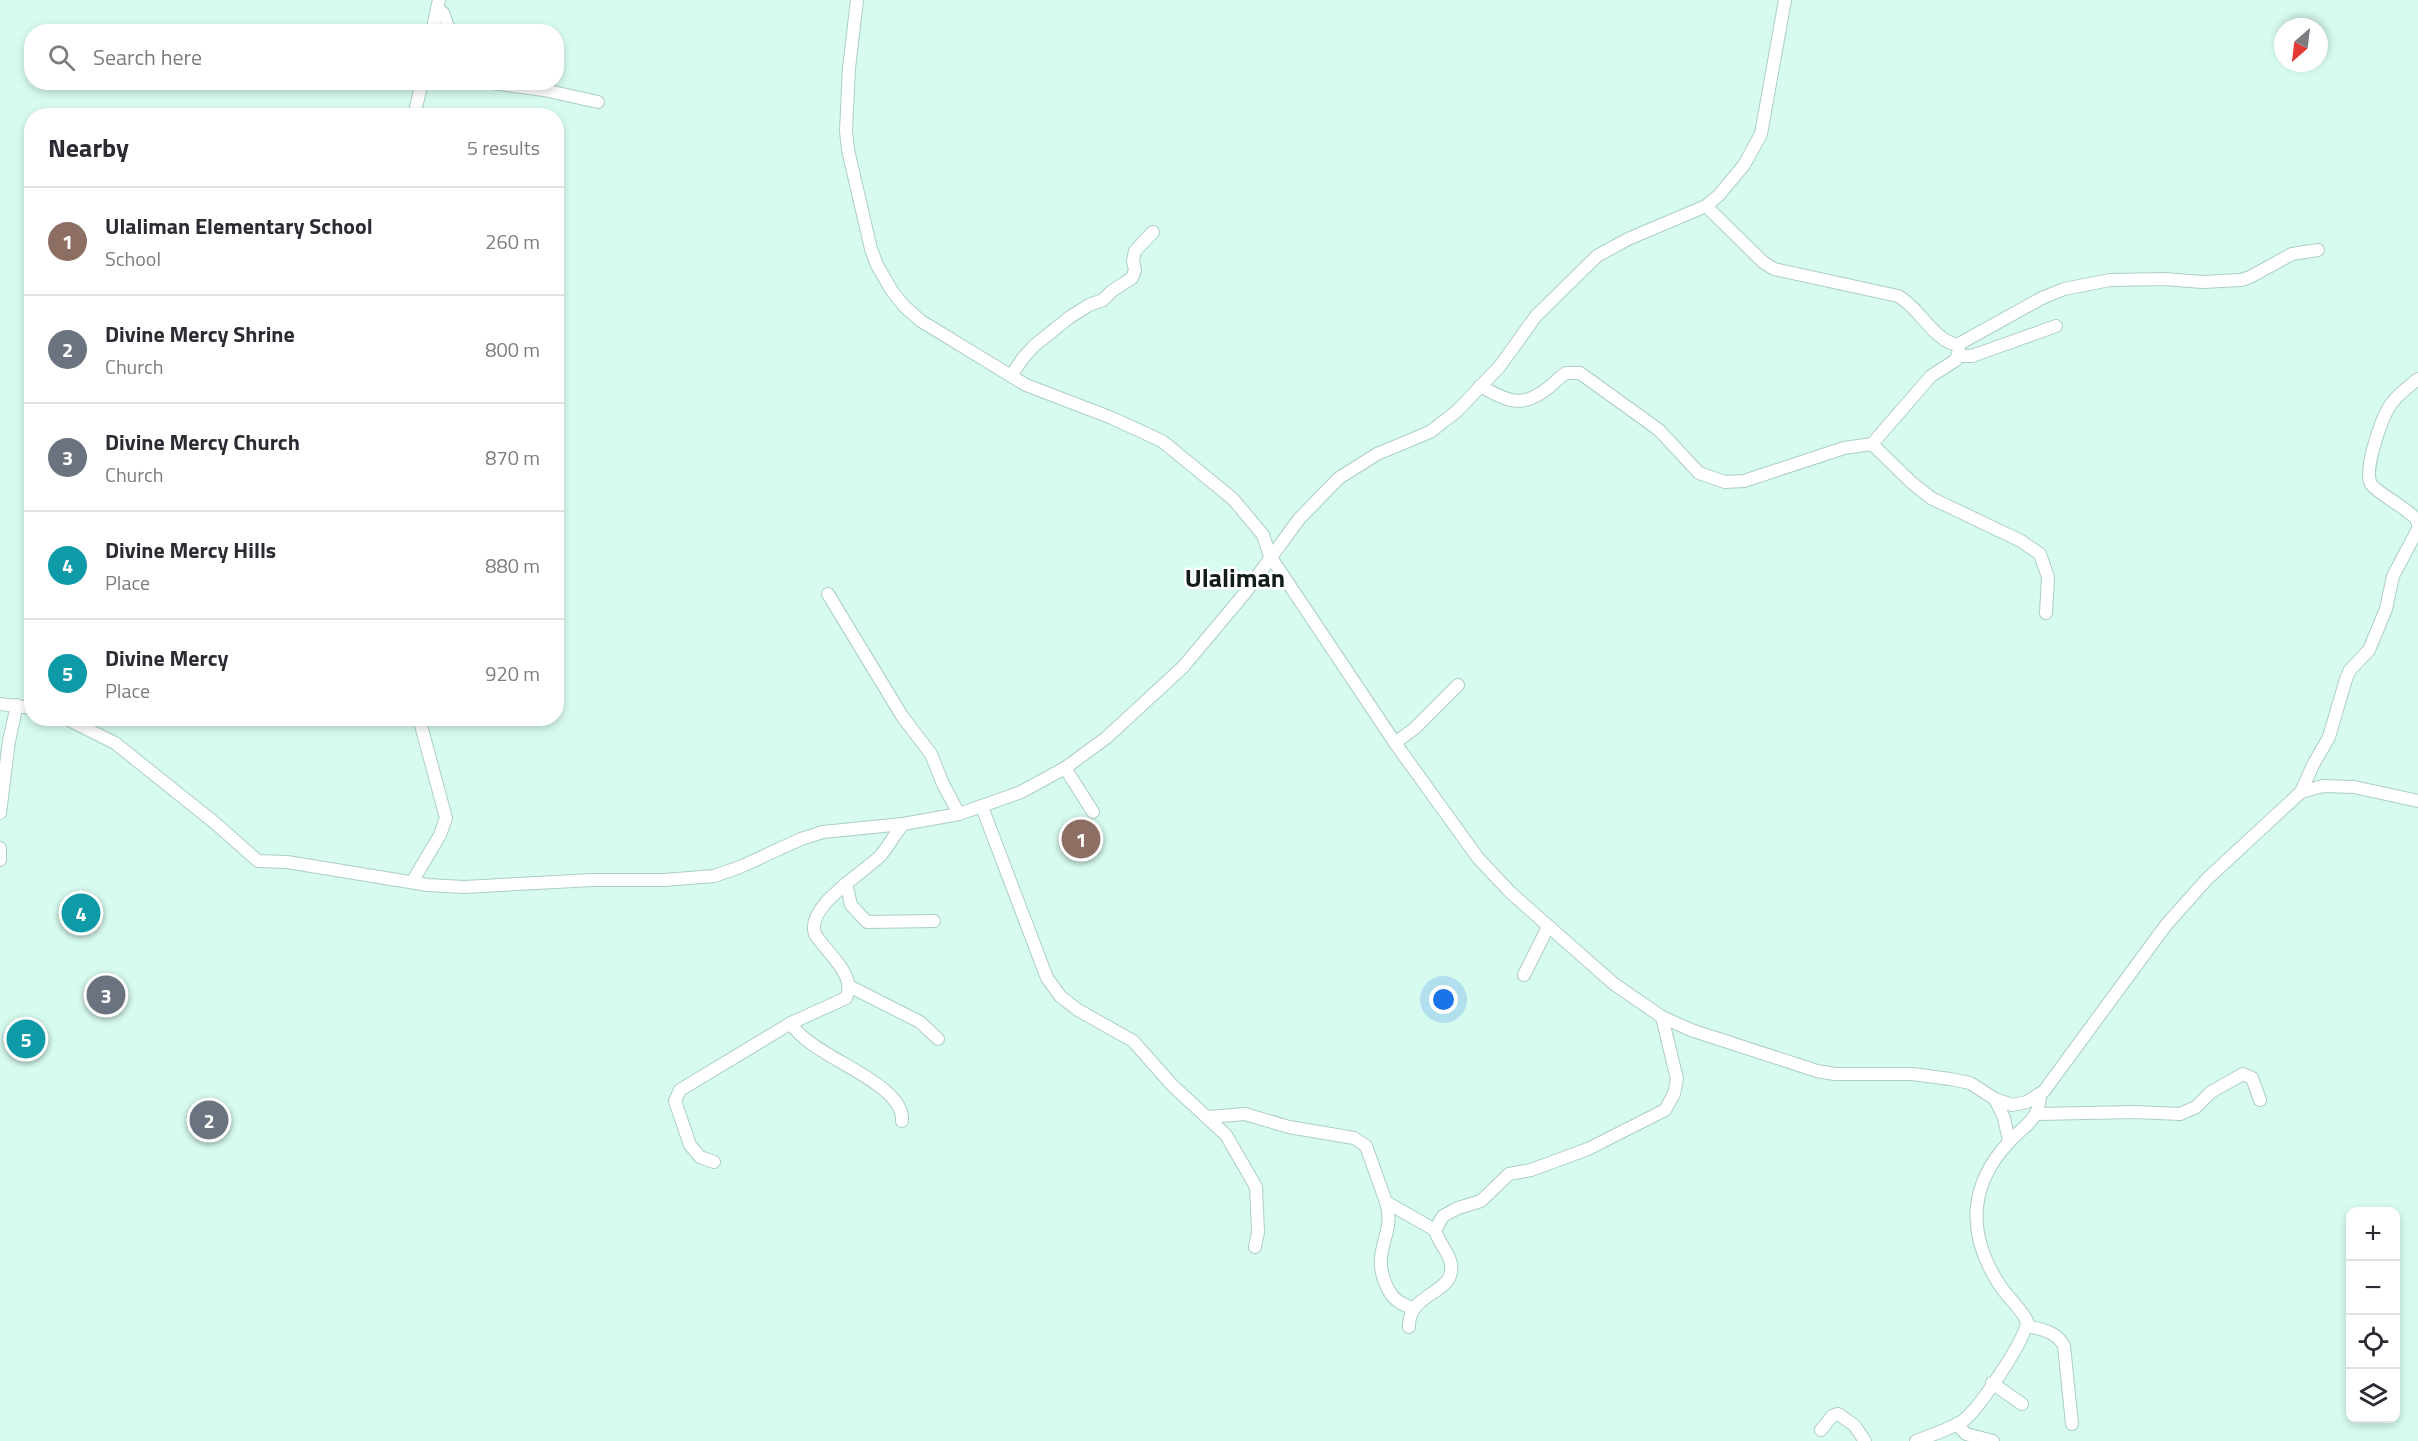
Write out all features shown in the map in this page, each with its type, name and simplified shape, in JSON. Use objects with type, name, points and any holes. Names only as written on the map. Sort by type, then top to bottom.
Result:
[{"type":"street","points":[[857,0],[846,115],[848,150],[865,226],[877,265],[904,306],[921,321],[1035,389],[1162,441],[1233,499],[1263,536],[1270,556],[1395,743],[1478,858],[1510,893],[1614,984],[1662,1017],[1720,1040],[1817,1071],[1835,1074],[1912,1074],[1950,1078],[1970,1083],[2005,1104],[2020,1105],[2040,1094],[2047,1087],[2166,925],[2207,879],[2301,792],[2329,737],[2350,670],[2365,656],[2375,636],[2389,599],[2393,576],[2418,529],[2415,518],[2372,485],[2369,476],[2379,429],[2386,413],[2398,396],[2418,380]]},
{"type":"street","points":[[81,726],[115,743],[216,823],[258,861],[287,862],[412,882],[464,887],[714,876],[823,832],[903,824],[959,814],[1021,792],[1065,768],[1106,738],[1183,668],[1245,593],[1299,519],[1339,478],[1377,454],[1430,432],[1457,411],[1514,349],[1536,316],[1597,256],[1628,239],[1706,206],[1744,165],[1761,134],[1785,0]]},
{"type":"street","points":[[434,24],[438,4]]},
{"type":"street","points":[[438,4],[447,24]]},
{"type":"street","points":[[416,108],[420,90]]},
{"type":"street","points":[[544,90],[598,102]]},
{"type":"street","points":[[1706,206],[1763,262],[1774,269],[1898,296],[1912,305],[1947,341],[1967,357],[2056,326]]},
{"type":"street","points":[[1011,376],[1035,345],[1070,317],[1103,300],[1132,278],[1135,270],[1133,261],[1135,251],[1153,232]]},
{"type":"street","points":[[1480,386],[1507,400],[1526,401],[1545,391],[1566,373],[1580,373],[1659,430],[1699,473],[1725,482],[1744,481],[1844,448],[1872,444],[1931,376],[1948,366],[1958,351],[2042,298],[2064,289],[2110,280],[2164,279],[2203,282],[2241,280],[2250,278],[2292,254],[2318,249]]},
{"type":"street","points":[[1872,444],[1921,491],[1958,512],[2021,541],[2040,554],[2048,578],[2046,613]]},
{"type":"street","points":[[828,594],[902,716],[931,754],[943,784],[959,814]]},
{"type":"street","points":[[1395,743],[1415,728],[1458,685]]},
{"type":"street","points":[[0,704],[24,706]]},
{"type":"street","points":[[0,813],[9,741],[17,705]]},
{"type":"street","points":[[412,882],[440,836],[446,818],[421,726]]},
{"type":"street","points":[[1065,768],[1094,812]]},
{"type":"street","points":[[2301,792],[2323,786],[2354,787],[2418,801]]},
{"type":"street","points":[[982,807],[1052,987],[1078,1010],[1128,1036],[1173,1086],[1226,1135],[1256,1187],[1258,1232],[1255,1247]]},
{"type":"street","points":[[903,824],[881,854],[846,883],[817,914],[813,929],[818,939],[839,965],[849,986],[920,1022],[938,1039]]},
{"type":"street","points":[[0,848],[0,860]]},
{"type":"street","points":[[846,883],[850,905],[867,922],[934,921]]},
{"type":"street","points":[[1524,975],[1548,927]]},
{"type":"street","points":[[714,1161],[700,1157],[694,1152],[676,1110],[676,1095],[680,1090],[791,1023],[846,998],[849,986]]},
{"type":"street","points":[[1435,1230],[1443,1216],[1458,1208],[1481,1201],[1509,1174],[1531,1170],[1579,1153],[1665,1110],[1674,1094],[1677,1080],[1662,1017]]},
{"type":"street","points":[[791,1023],[800,1036],[889,1095],[898,1104],[902,1121]]},
{"type":"street","points":[[2038,1114],[2134,1112],[2180,1114],[2196,1107],[2211,1092],[2243,1074],[2252,1078],[2260,1100]]},
{"type":"street","points":[[1916,1441],[1957,1424],[1970,1414],[2021,1341],[2026,1326],[2024,1315],[1999,1285],[1980,1247],[1977,1231],[1977,1199],[1984,1178],[2009,1141],[2038,1114],[2040,1094]]},
{"type":"street","points":[[1995,1099],[2004,1118],[2009,1141]]},
{"type":"street","points":[[1209,1117],[1245,1114],[1289,1126],[1354,1138],[1366,1146],[1386,1202],[1389,1221],[1381,1248],[1380,1271],[1390,1294],[1396,1300],[1413,1308]]},
{"type":"street","points":[[1386,1202],[1435,1230],[1450,1261],[1449,1276],[1445,1284],[1413,1308],[1409,1327]]},
{"type":"street","points":[[2026,1326],[2054,1334],[2060,1338],[2064,1346],[2072,1424]]},
{"type":"street","points":[[1992,1383],[2022,1404]]},
{"type":"street","points":[[1821,1430],[1832,1416],[1838,1414],[1854,1425],[1865,1441]]},
{"type":"street","points":[[1957,1424],[1966,1434],[1993,1441]]},
{"type":"place","name":"Ulaliman Elementary School","points":[[1081,839]]},
{"type":"place","name":"Divine Mercy Hills","points":[[81,913]]},
{"type":"place","name":"Divine Mercy Church","points":[[106,995]]},
{"type":"place","name":"Divine Mercy","points":[[26,1039]]},
{"type":"place","name":"Divine Mercy Shrine","points":[[209,1120]]},
{"type":"district","name":"Ulaliman","points":[[1235,577]]}]
